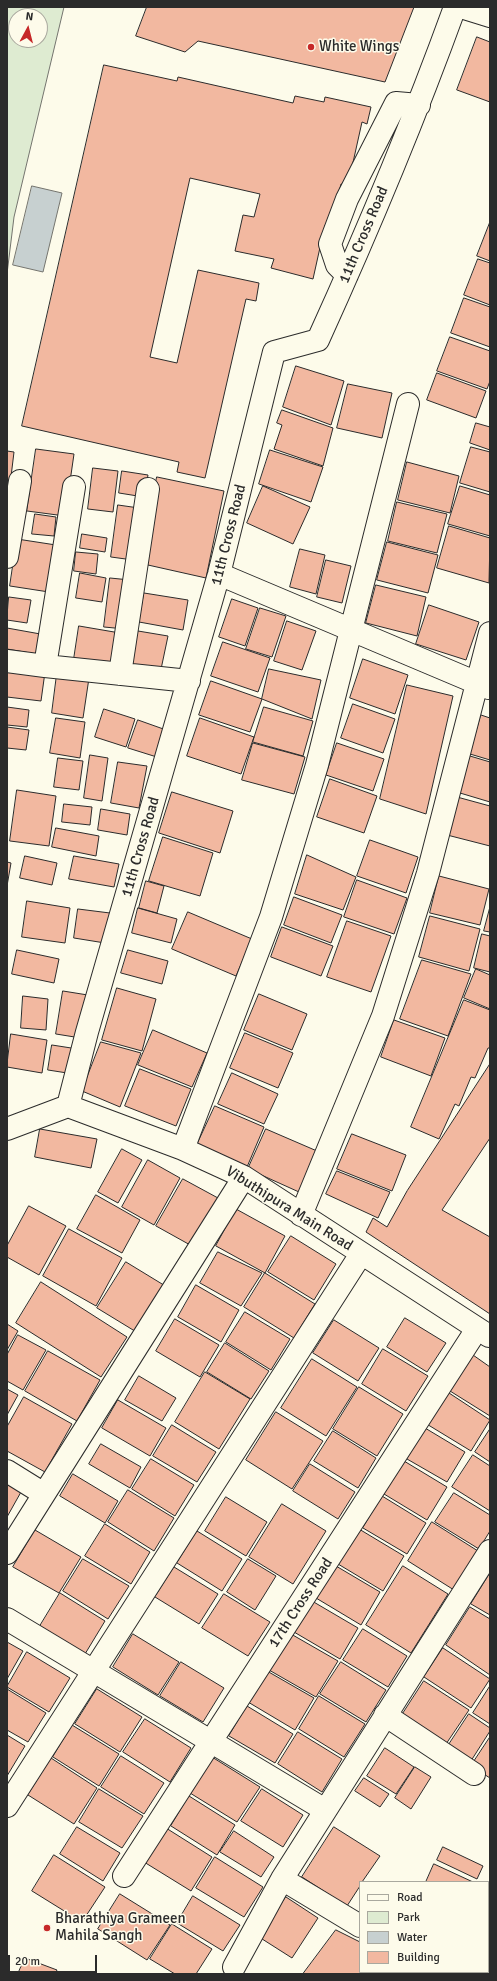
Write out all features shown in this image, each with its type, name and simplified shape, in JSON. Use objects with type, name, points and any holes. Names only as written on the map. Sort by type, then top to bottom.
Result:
[{"type":"street","name":"11th Cross Road","points":[[68,1106],[87,1032],[219,574],[274,352],[318,340],[419,105],[455,7]]},
{"type":"street","points":[[461,7],[490,16]]},
{"type":"street","points":[[347,275],[337,265],[330,244],[347,200],[396,103],[419,105]]},
{"type":"street","points":[[183,1149],[272,917],[317,765],[408,404]]},
{"type":"street","points":[[7,557],[20,481]]},
{"type":"street","points":[[44,666],[74,487]]},
{"type":"street","points":[[120,674],[148,489]]},
{"type":"street","points":[[219,574],[483,685]]},
{"type":"street","points":[[301,1215],[383,1016],[428,873],[483,685],[490,633]]},
{"type":"street","points":[[7,661],[188,681]]},
{"type":"street","points":[[7,1129],[68,1106]]},
{"type":"street","name":"Vibuthipura Main Road","points":[[68,1106],[183,1149],[244,1177],[484,1333]]},
{"type":"street","points":[[7,1554],[244,1177]]},
{"type":"street","points":[[7,1806],[92,1670],[361,1254]]},
{"type":"street","name":"17th Cross Road","points":[[124,1876],[484,1333]]},
{"type":"street","points":[[7,1472],[44,1494]]},
{"type":"street","points":[[234,1967],[282,1879],[490,1551]]},
{"type":"street","points":[[7,1619],[325,1810]]},
{"type":"street","points":[[385,1715],[474,1774]]},
{"type":"street","points":[[282,1879],[359,1925]]},
{"type":"green space","points":[[7,7],[64,7],[14,217],[7,274]]},
{"type":"water","points":[[32,186],[62,193],[43,272],[13,265]]},
{"type":"building","name":"White Wings","points":[[147,7],[414,7],[385,82],[198,41],[185,52],[136,36]]},
{"type":"building","points":[[477,37],[490,42],[490,102],[457,90]]},
{"type":"building","points":[[104,65],[177,81],[178,77],[293,103],[295,96],[324,102],[325,97],[371,107],[367,124],[362,122],[348,185],[341,184],[331,226],[325,225],[313,279],[271,268],[274,259],[235,251],[243,215],[254,217],[260,194],[190,178],[150,357],[177,363],[198,270],[259,283],[256,301],[246,299],[205,478],[177,472],[179,462],[22,426]]},
{"type":"building","points":[[490,222],[490,261],[477,256]]},
{"type":"building","points":[[478,259],[490,263],[490,305],[464,295]]},
{"type":"building","points":[[464,298],[490,307],[490,347],[451,333]]},
{"type":"building","points":[[450,337],[490,351],[490,381],[487,389],[437,371]]},
{"type":"building","points":[[296,366],[344,381],[331,425],[283,407]]},
{"type":"building","points":[[437,373],[486,391],[476,418],[427,400]]},
{"type":"building","points":[[348,384],[392,393],[382,438],[337,428]]},
{"type":"building","points":[[282,410],[333,428],[323,466],[274,449],[282,425],[277,423]]},
{"type":"building","points":[[476,423],[490,427],[490,450],[470,443]]},
{"type":"building","points":[[471,447],[490,452],[490,492],[460,483]]},
{"type":"building","points":[[36,449],[74,454],[65,516],[27,511]]},
{"type":"building","points":[[270,450],[323,467],[311,502],[259,484]]},
{"type":"building","points":[[7,451],[14,452],[10,485],[7,485]]},
{"type":"building","points":[[407,462],[459,476],[450,513],[398,500]]},
{"type":"building","points":[[93,468],[118,471],[113,512],[88,509]]},
{"type":"building","points":[[122,471],[148,475],[144,497],[119,493]]},
{"type":"building","points":[[157,477],[224,491],[206,578],[139,563]]},
{"type":"building","points":[[263,486],[310,507],[293,544],[247,523]]},
{"type":"building","points":[[460,486],[490,495],[490,536],[448,524]]},
{"type":"building","points":[[397,502],[447,514],[437,553],[388,541]]},
{"type":"building","points":[[118,505],[139,508],[133,560],[111,557]]},
{"type":"building","points":[[35,514],[56,517],[54,536],[32,534]]},
{"type":"building","points":[[449,526],[490,538],[489,583],[437,568]]},
{"type":"building","points":[[82,534],[107,538],[105,552],[80,548]]},
{"type":"building","points":[[17,539],[56,545],[49,592],[10,586]]},
{"type":"building","points":[[387,542],[438,555],[428,593],[377,580]]},
{"type":"building","points":[[300,549],[325,555],[316,594],[290,587]]},
{"type":"building","points":[[76,552],[98,554],[96,574],[74,571]]},
{"type":"building","points":[[326,560],[351,566],[342,603],[317,597]]},
{"type":"building","points":[[80,573],[106,578],[102,602],[76,598]]},
{"type":"building","points":[[110,578],[130,580],[125,629],[104,627]]},
{"type":"building","points":[[376,585],[426,597],[417,636],[366,623]]},
{"type":"building","points":[[144,593],[188,600],[183,630],[139,622]]},
{"type":"building","points":[[9,597],[31,600],[27,623],[7,620]]},
{"type":"building","points":[[232,599],[258,608],[245,646],[219,637]]},
{"type":"building","points":[[429,605],[479,622],[466,660],[416,644]]},
{"type":"building","points":[[260,608],[286,616],[272,657],[246,649]]},
{"type":"building","points":[[287,621],[316,631],[302,670],[274,661]]},
{"type":"building","points":[[79,626],[120,633],[114,666],[74,659]]},
{"type":"building","points":[[7,628],[46,635],[42,655],[7,649]]},
{"type":"building","points":[[138,631],[168,636],[160,674],[130,668]]},
{"type":"building","points":[[223,642],[270,658],[258,692],[211,676]]},
{"type":"building","points":[[363,659],[408,675],[395,714],[350,698]]},
{"type":"building","points":[[7,667],[45,672],[41,701],[7,697]]},
{"type":"building","points":[[269,669],[321,680],[312,719],[262,699]]},
{"type":"building","points":[[57,674],[89,678],[83,718],[52,713]]},
{"type":"building","points":[[211,681],[262,699],[250,732],[199,715]]},
{"type":"building","points":[[407,685],[453,696],[426,814],[380,799]]},
{"type":"building","points":[[353,704],[395,719],[383,753],[341,738]]},
{"type":"building","points":[[7,707],[29,710],[27,727],[7,725]]},
{"type":"building","points":[[264,707],[313,721],[303,756],[253,742]]},
{"type":"building","points":[[104,709],[135,719],[126,747],[95,737]]},
{"type":"building","points":[[481,715],[490,718],[490,760],[470,754]]},
{"type":"building","points":[[56,718],[85,722],[80,758],[50,753]]},
{"type":"building","points":[[200,718],[254,737],[241,774],[187,756]]},
{"type":"building","points":[[138,720],[169,731],[160,758],[128,748]]},
{"type":"building","points":[[7,727],[29,730],[26,750],[7,748]]},
{"type":"building","points":[[253,743],[305,757],[294,794],[242,780]]},
{"type":"building","points":[[337,743],[384,759],[373,791],[326,775]]},
{"type":"building","points":[[90,755],[108,758],[102,801],[84,798]]},
{"type":"building","points":[[470,756],[490,762],[490,802],[460,793]]},
{"type":"building","points":[[58,758],[83,761],[79,790],[54,787]]},
{"type":"building","points":[[118,762],[147,766],[139,808],[111,803]]},
{"type":"building","points":[[330,779],[377,796],[364,833],[317,817]]},
{"type":"building","points":[[17,790],[56,796],[49,846],[10,841]]},
{"type":"building","points":[[172,792],[233,811],[220,853],[159,833]]},
{"type":"building","points":[[457,797],[490,806],[490,846],[447,835]]},
{"type":"building","points":[[64,804],[92,807],[90,825],[62,822]]},
{"type":"building","points":[[101,809],[130,814],[127,835],[98,830]]},
{"type":"building","points":[[56,828],[99,836],[96,856],[52,847]]},
{"type":"building","points":[[163,837],[213,853],[200,896],[149,881]]},
{"type":"building","points":[[370,840],[418,857],[406,893],[357,876]]},
{"type":"building","points":[[307,855],[356,877],[343,910],[295,894]]},
{"type":"building","points":[[25,856],[57,863],[52,885],[20,878]]},
{"type":"building","points":[[74,856],[119,864],[114,887],[69,879]]},
{"type":"building","points":[[7,862],[11,863],[7,886]]},
{"type":"building","points":[[439,876],[489,889],[480,925],[430,913]]},
{"type":"building","points":[[357,880],[407,898],[394,934],[344,917]]},
{"type":"building","points":[[146,881],[164,886],[157,913],[139,908]]},
{"type":"building","points":[[294,897],[342,915],[331,943],[284,925]]},
{"type":"building","points":[[27,901],[70,908],[65,943],[22,937]]},
{"type":"building","points":[[490,907],[490,932],[484,931]]},
{"type":"building","points":[[138,908],[177,919],[171,943],[132,933]]},
{"type":"building","points":[[78,909],[110,913],[105,943],[74,938]]},
{"type":"building","points":[[188,912],[252,939],[236,976],[172,949]]},
{"type":"building","points":[[430,916],[480,929],[469,971],[419,957]]},
{"type":"building","points":[[347,921],[391,936],[371,992],[327,977]]},
{"type":"building","points":[[282,927],[333,946],[321,976],[271,957]]},
{"type":"building","points":[[482,934],[490,936],[490,972],[474,968]]},
{"type":"building","points":[[17,950],[59,959],[54,983],[12,974]]},
{"type":"building","points":[[128,950],[168,961],[162,984],[121,973]]},
{"type":"building","points":[[422,960],[471,974],[448,1036],[400,1019]]},
{"type":"building","points":[[476,969],[490,975],[490,1009],[464,998]]},
{"type":"building","points":[[117,988],[156,999],[142,1051],[102,1040]]},
{"type":"building","points":[[63,991],[94,996],[87,1039],[56,1034]]},
{"type":"building","points":[[259,994],[307,1014],[292,1050],[244,1030]]},
{"type":"building","points":[[23,996],[48,999],[46,1030],[21,1028]]},
{"type":"building","points":[[464,1000],[490,1010],[490,1048],[488,1048],[475,1078],[471,1077],[459,1106],[455,1104],[439,1139],[411,1127]]},
{"type":"building","points":[[394,1020],[445,1038],[431,1076],[381,1057]]},
{"type":"building","points":[[153,1030],[207,1053],[192,1087],[138,1065]]},
{"type":"building","points":[[245,1033],[293,1053],[278,1088],[230,1068]]},
{"type":"building","points":[[11,1034],[47,1040],[42,1073],[7,1067]]},
{"type":"building","points":[[101,1042],[141,1053],[120,1107],[82,1091]]},
{"type":"building","points":[[52,1045],[84,1050],[80,1075],[48,1070]]},
{"type":"building","points":[[490,1064],[490,1138],[442,1210],[490,1237],[490,1314],[366,1232],[373,1218],[387,1227],[407,1191]]},
{"type":"building","points":[[140,1069],[191,1089],[176,1126],[125,1106]]},
{"type":"building","points":[[232,1073],[278,1094],[264,1124],[218,1104]]},
{"type":"building","points":[[215,1106],[264,1127],[247,1167],[197,1145]]},
{"type":"building","points":[[40,1129],[97,1139],[91,1168],[35,1157]]},
{"type":"building","points":[[266,1129],[317,1151],[299,1192],[248,1169]]},
{"type":"building","points":[[352,1134],[406,1155],[392,1191],[337,1169]]},
{"type":"building","points":[[122,1149],[142,1160],[118,1203],[98,1192]]},
{"type":"building","points":[[148,1160],[180,1178],[154,1225],[122,1207]]},
{"type":"building","points":[[337,1171],[390,1192],[378,1218],[326,1194]]},
{"type":"building","points":[[183,1179],[218,1198],[192,1246],[156,1226]]},
{"type":"building","points":[[96,1195],[140,1220],[122,1253],[77,1229]]},
{"type":"building","points":[[29,1206],[66,1226],[39,1275],[7,1257],[7,1246]]},
{"type":"building","points":[[236,1209],[285,1236],[265,1273],[216,1246]]},
{"type":"building","points":[[69,1229],[122,1258],[96,1306],[43,1276]]},
{"type":"building","points":[[291,1236],[336,1264],[314,1300],[268,1272]]},
{"type":"building","points":[[218,1252],[262,1273],[241,1306],[200,1283]]},
{"type":"building","points":[[126,1262],[167,1287],[138,1333],[97,1308]]},
{"type":"building","points":[[265,1273],[315,1304],[294,1338],[244,1307]]},
{"type":"building","points":[[41,1282],[127,1337],[101,1377],[16,1323]]},
{"type":"building","points":[[196,1285],[239,1310],[221,1342],[178,1317]]},
{"type":"building","points":[[245,1312],[290,1339],[271,1370],[226,1342]]},
{"type":"building","points":[[405,1318],[446,1343],[427,1372],[387,1347]]},
{"type":"building","points":[[175,1319],[219,1345],[200,1377],[156,1351]]},
{"type":"building","points":[[334,1320],[379,1348],[358,1381],[313,1353]]},
{"type":"building","points":[[7,1324],[18,1331],[7,1350]]},
{"type":"building","points":[[18,1335],[46,1350],[23,1390],[7,1381],[7,1355]]},
{"type":"building","points":[[225,1343],[269,1371],[251,1399],[207,1372]]},
{"type":"building","points":[[383,1349],[428,1376],[406,1411],[362,1384]]},
{"type":"building","points":[[48,1351],[100,1380],[77,1421],[25,1391]]},
{"type":"building","points":[[473,1355],[490,1367],[490,1416],[450,1391]]},
{"type":"building","points":[[312,1359],[357,1387],[326,1436],[281,1408]]},
{"type":"building","points":[[205,1372],[250,1399],[219,1449],[175,1422]]},
{"type":"building","points":[[139,1376],[176,1398],[162,1421],[125,1400]]},
{"type":"building","points":[[359,1387],[403,1414],[377,1456],[333,1429]]},
{"type":"building","points":[[7,1389],[18,1395],[7,1415]]},
{"type":"building","points":[[446,1391],[490,1420],[471,1451],[425,1423]]},
{"type":"building","points":[[24,1397],[72,1424],[45,1472],[7,1451],[7,1427]]},
{"type":"building","points":[[118,1400],[166,1428],[150,1456],[102,1428]]},
{"type":"building","points":[[276,1412],[323,1441],[292,1489],[246,1460]]},
{"type":"building","points":[[172,1425],[216,1452],[197,1482],[153,1456]]},
{"type":"building","points":[[425,1428],[465,1452],[447,1482],[407,1459]]},
{"type":"building","points":[[490,1429],[490,1462],[475,1452]]},
{"type":"building","points":[[333,1431],[376,1458],[358,1488],[314,1461]]},
{"type":"building","points":[[101,1444],[141,1467],[130,1488],[89,1464]]},
{"type":"building","points":[[473,1455],[490,1466],[490,1511],[452,1487]]},
{"type":"building","points":[[151,1459],[194,1485],[175,1516],[132,1489]]},
{"type":"building","points":[[404,1461],[447,1487],[427,1520],[384,1494]]},
{"type":"building","points":[[310,1464],[355,1492],[338,1519],[293,1491]]},
{"type":"building","points":[[73,1474],[118,1501],[105,1523],[60,1496]]},
{"type":"building","points":[[7,1484],[21,1492],[7,1517]]},
{"type":"building","points":[[128,1490],[174,1518],[154,1551],[108,1522]]},
{"type":"building","points":[[454,1493],[490,1515],[490,1531],[479,1549],[435,1522]]},
{"type":"building","points":[[382,1496],[426,1523],[407,1554],[363,1528]]},
{"type":"building","points":[[226,1497],[267,1522],[246,1556],[205,1531]]},
{"type":"building","points":[[282,1504],[326,1531],[293,1584],[249,1557]]},
{"type":"building","points":[[432,1522],[478,1551],[454,1590],[408,1561]]},
{"type":"building","points":[[105,1524],[150,1552],[131,1584],[85,1556]]},
{"type":"building","points":[[359,1529],[404,1556],[383,1591],[338,1564]]},
{"type":"building","points":[[35,1530],[81,1557],[59,1593],[13,1567]]},
{"type":"building","points":[[197,1531],[242,1559],[222,1591],[177,1563]]},
{"type":"building","points":[[83,1559],[129,1586],[108,1619],[63,1591]]},
{"type":"building","points":[[248,1559],[276,1576],[255,1610],[227,1592]]},
{"type":"building","points":[[336,1566],[380,1592],[361,1625],[316,1598]]},
{"type":"building","points":[[403,1566],[448,1594],[411,1653],[366,1625]]},
{"type":"building","points":[[174,1567],[218,1594],[199,1624],[155,1597]]},
{"type":"building","points":[[490,1573],[490,1615],[471,1604]]},
{"type":"building","points":[[60,1593],[105,1621],[85,1654],[40,1626]]},
{"type":"building","points":[[224,1594],[270,1622],[248,1656],[202,1628]]},
{"type":"building","points":[[312,1601],[358,1628],[340,1659],[294,1632]]},
{"type":"building","points":[[470,1607],[490,1619],[490,1675],[446,1645]]},
{"type":"building","points":[[363,1629],[407,1656],[388,1687],[343,1660]]},
{"type":"building","points":[[133,1634],[179,1662],[158,1695],[113,1667]]},
{"type":"building","points":[[291,1634],[338,1661],[316,1697],[269,1670]]},
{"type":"building","points":[[7,1642],[23,1651],[7,1679]]},
{"type":"building","points":[[443,1648],[490,1679],[471,1708],[424,1677]]},
{"type":"building","points":[[27,1652],[70,1678],[49,1712],[7,1687]]},
{"type":"building","points":[[181,1662],[224,1688],[203,1722],[160,1696]]},
{"type":"building","points":[[341,1662],[386,1690],[366,1722],[320,1694]]},
{"type":"building","points":[[267,1671],[314,1698],[295,1730],[248,1702]]},
{"type":"building","points":[[424,1681],[469,1710],[446,1744],[402,1715]]},
{"type":"building","points":[[490,1686],[490,1724],[473,1713]]},
{"type":"building","points":[[7,1689],[46,1713],[28,1742],[7,1730]]},
{"type":"building","points":[[97,1689],[142,1717],[120,1752],[75,1724]]},
{"type":"building","points":[[319,1696],[365,1724],[344,1757],[299,1729]]},
{"type":"building","points":[[247,1706],[293,1734],[275,1763],[229,1736]]},
{"type":"building","points":[[469,1714],[490,1728],[490,1731],[469,1764],[446,1749]]},
{"type":"building","points":[[145,1719],[191,1748],[170,1782],[123,1752]]},
{"type":"building","points":[[72,1725],[119,1754],[99,1786],[53,1757]]},
{"type":"building","points":[[298,1732],[342,1759],[322,1792],[278,1764]]},
{"type":"building","points":[[7,1735],[25,1746],[7,1776]]},
{"type":"building","points":[[490,1737],[490,1778],[471,1766]]},
{"type":"building","points":[[385,1748],[414,1767],[396,1794],[367,1776]]},
{"type":"building","points":[[121,1756],[164,1783],[144,1814],[101,1787]]},
{"type":"building","points":[[212,1757],[260,1787],[237,1822],[190,1793]]},
{"type":"building","points":[[51,1758],[97,1788],[74,1824],[28,1795]]},
{"type":"building","points":[[415,1767],[431,1777],[411,1809],[395,1798]]},
{"type":"building","points":[[364,1778],[389,1794],[380,1807],[355,1791]]},
{"type":"building","points":[[99,1789],[143,1816],[122,1848],[79,1822]]},
{"type":"building","points":[[262,1789],[303,1815],[283,1847],[241,1821]]},
{"type":"building","points":[[189,1796],[235,1825],[217,1855],[171,1826]]},
{"type":"building","points":[[77,1827],[120,1853],[103,1881],[60,1854]]},
{"type":"building","points":[[334,1827],[380,1856],[363,1881],[359,1881],[359,1888],[347,1906],[302,1877]]},
{"type":"building","points":[[166,1828],[212,1857],[191,1891],[144,1862]]},
{"type":"building","points":[[234,1831],[274,1857],[261,1877],[220,1852]]},
{"type":"building","points":[[443,1847],[483,1866],[477,1879],[437,1860]]},
{"type":"building","points":[[54,1855],[105,1887],[82,1922],[32,1891]]},
{"type":"building","points":[[215,1857],[263,1887],[244,1917],[196,1888]]},
{"type":"building","points":[[434,1864],[471,1881],[426,1881]]},
{"type":"building","points":[[120,1894],[170,1925],[147,1960],[98,1929]]},
{"type":"building","points":[[193,1896],[240,1925],[223,1951],[177,1923]]},
{"type":"building","points":[[286,1897],[318,1918],[292,1958],[259,1937]]},
{"type":"building","points":[[172,1924],[212,1949],[196,1974],[175,1974],[150,1959]]},
{"type":"building","points":[[490,1925],[490,1964],[489,1964]]},
{"type":"building","points":[[336,1930],[359,1942],[359,1973],[376,1973],[375,1974],[303,1974]]},
{"type":"building","points":[[25,1958],[57,1970],[55,1974],[18,1974]]},
{"type":"building","points":[[490,1966],[490,1974],[466,1974],[489,1973]]},
{"type":"place","name":"White Wings","points":[[311,47]]},
{"type":"place","name":"Bharathiya Grameen Mahila Sangh","points":[[47,1928]]}]
